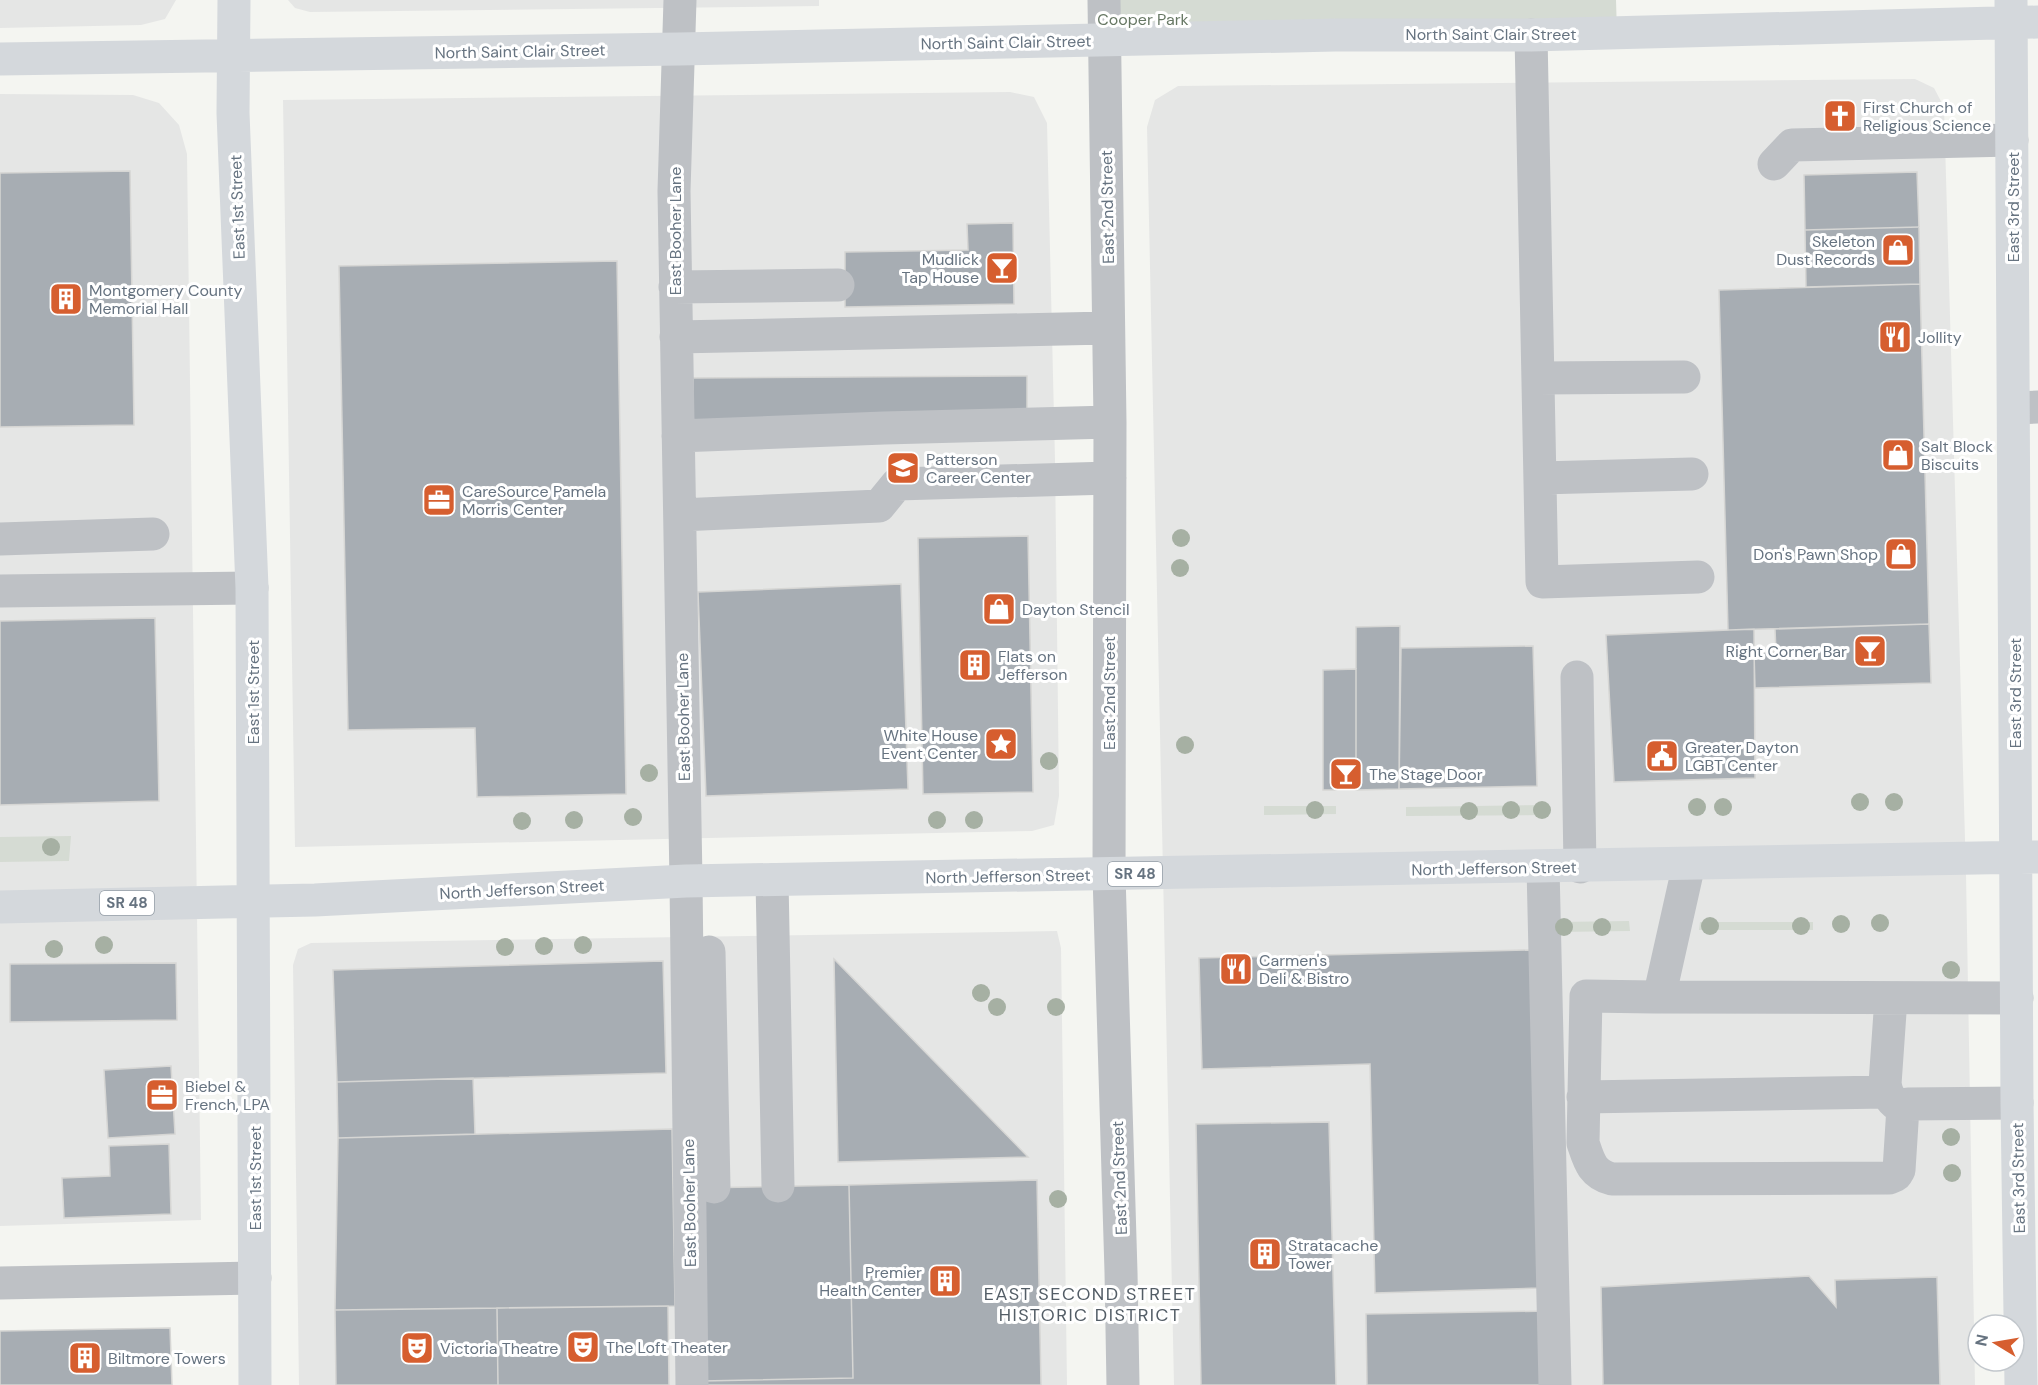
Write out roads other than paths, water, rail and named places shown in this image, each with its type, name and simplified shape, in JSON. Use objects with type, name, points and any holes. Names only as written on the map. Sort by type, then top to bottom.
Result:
[{"type":"main road","name":"East 1st Street","points":[[234,0],[232,56],[252,588],[255,1385]]},
{"type":"main road","name":"North Saint Clair Street","points":[[0,59],[679,49],[1335,35],[1531,35],[2020,15]]},
{"type":"main road","name":"East 3rd Street","points":[[2020,15],[2013,140],[2026,408],[2027,858],[2017,998],[2017,1103],[2028,1218],[2021,1385]]},
{"type":"main road","name":"North Jefferson Street","points":[[0,907],[315,900],[697,881],[2027,858]]},
{"type":"street","name":"East Booher Lane","points":[[681,0],[674,191],[675,286],[680,515],[697,881],[692,1385]]},
{"type":"street","name":"East 2nd Street","points":[[1104,0],[1110,422],[1109,875],[1123,1385]]},
{"type":"street","points":[[1531,35],[1542,582],[1698,577]]},
{"type":"street","points":[[1774,164],[1792,145],[2013,140]]},
{"type":"street","points":[[675,286],[838,285]]},
{"type":"street","points":[[676,337],[1108,328]]},
{"type":"street","points":[[1538,378],[1684,377]]},
{"type":"street","points":[[678,436],[1110,422]]},
{"type":"street","points":[[1540,478],[1692,474]]},
{"type":"street","points":[[680,515],[879,506],[897,484],[1110,478]]},
{"type":"street","points":[[0,539],[153,534]]},
{"type":"street","points":[[0,591],[252,588]]},
{"type":"street","points":[[1577,677],[1581,867]]},
{"type":"street","points":[[1654,997],[1661,989],[1689,864]]},
{"type":"street","points":[[1543,867],[1555,1385]]},
{"type":"street","points":[[772,880],[778,1186]]},
{"type":"street","points":[[697,881],[714,1187]]},
{"type":"street","points":[[1891,998],[1885,1084],[1895,1100],[1899,1170],[1896,1175],[1889,1178],[1612,1179],[1595,1172],[1589,1163],[1583,1143],[1586,996],[2017,998]]},
{"type":"street","points":[[1583,1097],[1895,1100],[1908,1104],[2017,1103]]},
{"type":"street","points":[[0,1283],[255,1278]]},
{"type":"place","name":"First Church of Religious Science","points":[[1840,116]]},
{"type":"place","name":"Skeleton Dust Records","points":[[1898,250]]},
{"type":"place","name":"Mudlick Tap House","points":[[1002,268]]},
{"type":"place","name":"Montgomery County Memorial Hall","points":[[66,299]]},
{"type":"place","name":"Jollity","points":[[1895,337]]},
{"type":"place","name":"Salt Block Biscuits","points":[[1898,455]]},
{"type":"place","name":"Patterson Career Center","points":[[903,468]]},
{"type":"place","name":"CareSource Pamela Morris Center","points":[[439,500]]},
{"type":"place","name":"Don's Pawn Shop","points":[[1901,554]]},
{"type":"place","name":"Dayton Stencil","points":[[999,609]]},
{"type":"place","name":"Right Corner Bar","points":[[1870,651]]},
{"type":"place","name":"Flats on Jefferson","points":[[975,665]]},
{"type":"place","name":"White House Event Center","points":[[1001,744]]},
{"type":"place","name":"Greater Dayton LGBT Center","points":[[1662,756]]},
{"type":"place","name":"The Stage Door","points":[[1346,774]]},
{"type":"place","name":"Carmen's Deli & Bistro","points":[[1236,969]]},
{"type":"place","name":"Biebel & French, LPA","points":[[162,1095]]},
{"type":"place","name":"Stratacache Tower","points":[[1265,1254]]},
{"type":"place","name":"Premier Health Center","points":[[945,1281]]},
{"type":"place","name":"The Loft Theater","points":[[583,1347]]},
{"type":"place","name":"Victoria Theatre","points":[[417,1348]]},
{"type":"place","name":"Biltmore Towers","points":[[85,1358]]},
{"type":"district","name":"EAST SECOND STREET HISTORIC DISTRICT","points":[[1090,1304]]},
{"type":"park label","name":"Cooper Park","points":[[1143,19]]}]
